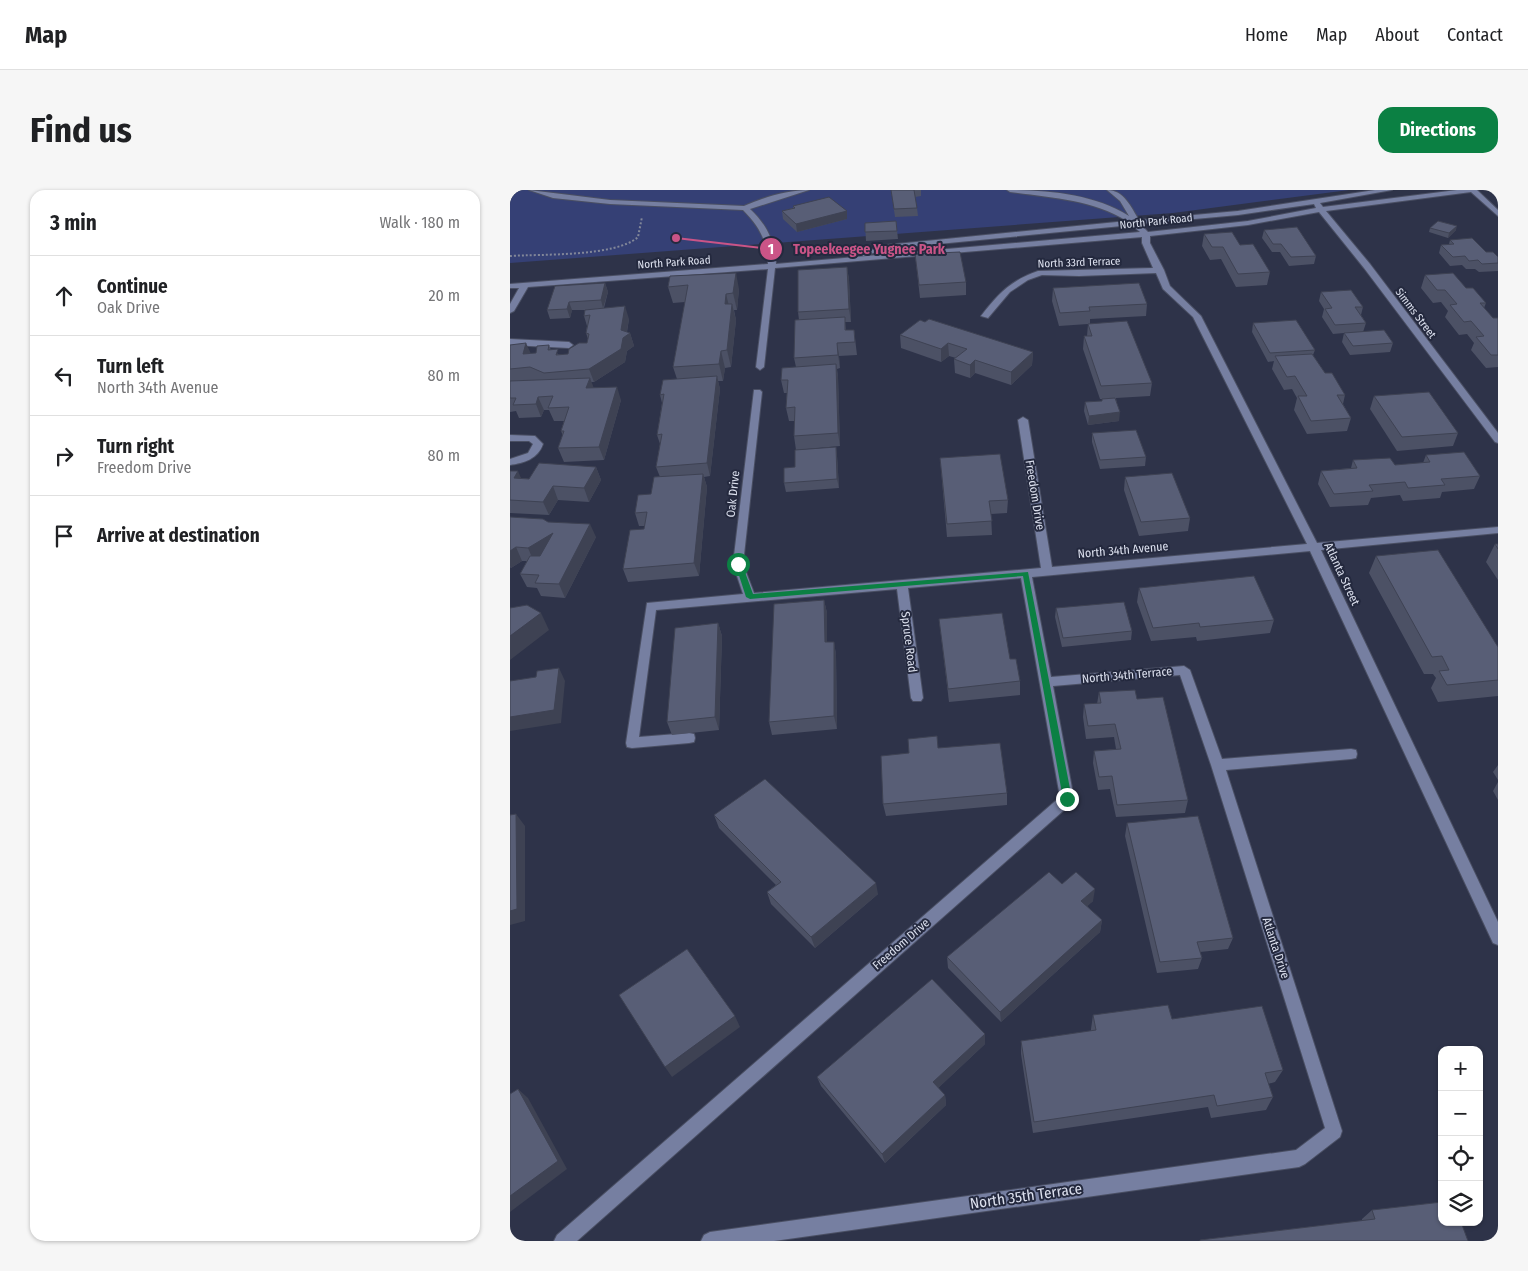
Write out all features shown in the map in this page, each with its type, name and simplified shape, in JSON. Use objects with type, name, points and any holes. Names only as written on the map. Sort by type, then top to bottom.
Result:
[{"type":"street","points":[[532,190],[553,196],[610,202],[745,208],[759,202],[806,190]]},
{"type":"street","points":[[1010,190],[1056,192],[1102,204],[1136,223]]},
{"type":"street","points":[[1110,190],[1123,200],[1136,223],[1146,234]]},
{"type":"street","name":"North Park Road","points":[[839,261],[886,247],[1238,213],[1388,190]]},
{"type":"street","points":[[1474,190],[1498,214]]},
{"type":"street","name":"North Park Road","points":[[510,286],[839,261],[1146,234],[1248,223],[1322,209],[1474,190]]},
{"type":"street","name":"Simms Street","points":[[1313,201],[1322,209],[1498,440]]},
{"type":"street","points":[[745,208],[756,219],[768,236],[772,265],[760,368]]},
{"type":"street","name":"Atlanta Street","points":[[1146,234],[1146,243],[1160,270],[1166,287],[1197,316],[1314,547],[1498,938]]},
{"type":"street","name":"North 33rd Terrace","points":[[986,316],[1006,290],[1025,278],[1041,273],[1079,274],[1160,270]]},
{"type":"street","points":[[510,311],[525,285]]},
{"type":"street","points":[[510,342],[569,345]]},
{"type":"street","name":"Oak Drive","points":[[750,597],[738,564],[757,392]]},
{"type":"street","name":"Freedom Drive","points":[[1023,420],[1047,571]]},
{"type":"street","points":[[510,438],[532,438],[538,444],[530,456],[510,462]]},
{"type":"street","name":"North 34th Avenue","points":[[690,738],[632,743],[651,606],[902,585],[1498,530]]},
{"type":"street","name":"Freedom Drive","points":[[562,1241],[1067,799],[1026,573]]},
{"type":"street","name":"Spruce Road","points":[[902,585],[917,698]]},
{"type":"street","name":"North 34th Terrace","points":[[1046,682],[1184,670],[1218,765]]},
{"type":"street","points":[[1218,765],[1351,754]]},
{"type":"street","name":"Atlanta Drive","points":[[1218,765],[1334,1131]]},
{"type":"street","name":"North 35th Terrace","points":[[710,1241],[1299,1158],[1334,1131]]},
{"type":"path","points":[[510,256],[597,250],[619,246],[636,239],[640,234],[644,212],[651,204]]},
{"type":"shaded area","points":[[510,190],[1349,190],[1173,213],[510,263]]},
{"type":"building","points":[[891,190],[914,190],[917,208],[894,209]]},
{"type":"building","points":[[829,197],[847,211],[796,224],[782,211],[795,208],[793,206]]},
{"type":"building","points":[[896,221],[897,231],[865,232],[865,223]]},
{"type":"building","points":[[1438,221],[1457,226],[1449,233],[1430,228]]},
{"type":"building","points":[[1297,227],[1316,256],[1291,257],[1281,244],[1273,244],[1264,230]]},
{"type":"building","points":[[1232,232],[1240,245],[1253,244],[1270,272],[1238,274],[1223,247],[1212,247],[1204,234]]},
{"type":"building","points":[[1472,238],[1486,252],[1493,252],[1498,257],[1498,263],[1482,264],[1478,260],[1469,261],[1465,256],[1453,257],[1441,245],[1454,244],[1450,240]]},
{"type":"building","points":[[960,252],[966,282],[919,285],[915,254]]},
{"type":"building","points":[[847,267],[849,309],[798,312],[798,270]]},
{"type":"building","points":[[736,273],[733,293],[726,294],[725,304],[732,304],[727,350],[721,351],[719,364],[673,367],[688,285],[668,287],[670,276]]},
{"type":"building","points":[[1453,273],[1466,288],[1473,288],[1486,303],[1480,303],[1493,318],[1498,318],[1498,355],[1491,355],[1476,337],[1484,336],[1471,321],[1464,322],[1450,305],[1457,304],[1445,290],[1437,290],[1425,275]]},
{"type":"building","points":[[605,283],[601,300],[569,302],[567,309],[547,310],[555,286]]},
{"type":"building","points":[[1139,283],[1147,304],[1089,307],[1090,311],[1060,313],[1053,288]]},
{"type":"building","points":[[1351,290],[1363,307],[1355,307],[1366,323],[1335,325],[1325,309],[1332,308],[1321,292]]},
{"type":"building","points":[[625,306],[621,330],[630,333],[623,338],[621,349],[589,369],[544,373],[530,367],[510,369],[510,345],[526,343],[523,354],[536,353],[537,346],[549,345],[548,350],[558,349],[556,355],[568,354],[569,349],[579,343],[587,343],[589,334],[586,333],[590,315],[584,316],[585,310]]},
{"type":"building","points":[[845,317],[845,330],[854,330],[855,342],[837,343],[838,355],[794,358],[795,320]]},
{"type":"building","points":[[929,319],[1033,352],[1011,372],[975,360],[970,365],[954,359],[967,349],[948,343],[941,349],[900,335],[920,320],[925,322]]},
{"type":"building","points":[[1296,320],[1315,350],[1270,353],[1253,323]]},
{"type":"building","points":[[1127,321],[1152,383],[1101,386],[1084,336],[1092,336],[1088,324]]},
{"type":"building","points":[[1384,330],[1393,343],[1353,346],[1344,333]]},
{"type":"building","points":[[1312,354],[1325,373],[1332,373],[1345,395],[1337,395],[1351,418],[1311,421],[1298,396],[1307,396],[1295,376],[1287,377],[1275,356]]},
{"type":"building","points":[[836,364],[838,433],[794,436],[795,407],[786,408],[788,380],[781,380],[782,368]]},
{"type":"building","points":[[717,376],[707,463],[656,467],[662,434],[657,435],[664,394],[660,395],[663,380]]},
{"type":"building","points":[[590,378],[586,388],[617,387],[599,447],[558,448],[564,431],[561,431],[569,407],[548,408],[553,396],[538,397],[536,404],[513,405],[516,398],[510,398],[510,381]]},
{"type":"building","points":[[1429,392],[1458,433],[1402,437],[1374,396]]},
{"type":"building","points":[[1115,398],[1120,412],[1089,416],[1085,402]]},
{"type":"building","points":[[1136,430],[1146,457],[1100,460],[1092,433]]},
{"type":"building","points":[[836,447],[837,479],[784,483],[784,468],[795,467],[795,450]]},
{"type":"building","points":[[1464,452],[1480,476],[1441,479],[1445,485],[1408,488],[1405,482],[1369,485],[1373,491],[1334,494],[1321,471],[1357,468],[1353,460],[1390,458],[1395,465],[1430,462],[1426,455]]},
{"type":"building","points":[[1000,454],[1008,500],[989,501],[992,521],[947,524],[940,458]]},
{"type":"building","points":[[539,463],[596,467],[584,488],[553,486],[543,502],[510,500],[510,471],[518,471],[514,478],[529,479]]},
{"type":"building","points":[[1172,473],[1190,518],[1141,522],[1125,477]]},
{"type":"building","points":[[703,474],[694,563],[623,569],[630,530],[644,529],[647,512],[635,513],[638,495],[651,494],[654,477]]},
{"type":"building","points":[[510,517],[543,519],[548,522],[590,524],[559,584],[535,583],[539,575],[520,574],[530,556],[540,556],[553,533],[528,548],[516,547],[510,551]]},
{"type":"building","points":[[1438,550],[1498,647],[1498,680],[1447,685],[1439,671],[1449,670],[1442,656],[1432,657],[1376,556]]},
{"type":"building","points":[[1254,576],[1274,620],[1200,627],[1199,623],[1153,628],[1139,588]]},
{"type":"building","points":[[824,600],[825,642],[834,642],[834,716],[769,722],[774,604]]},
{"type":"building","points":[[1124,602],[1132,631],[1063,638],[1056,608]]},
{"type":"building","points":[[527,605],[541,613],[510,636],[510,608]]},
{"type":"building","points":[[1002,613],[1010,659],[1016,659],[1020,681],[948,689],[939,619]]},
{"type":"building","points":[[718,623],[715,717],[667,722],[675,628]]},
{"type":"building","points":[[559,668],[554,710],[510,717],[510,681],[536,677],[537,671]]},
{"type":"building","points":[[1135,690],[1137,699],[1163,697],[1188,800],[1117,805],[1112,776],[1099,777],[1094,751],[1121,749],[1115,724],[1088,726],[1084,704],[1101,703],[1099,692]]},
{"type":"building","points":[[937,736],[938,748],[1000,743],[1007,793],[883,804],[881,756],[909,753],[908,739]]},
{"type":"building","points":[[765,779],[876,883],[811,937],[767,892],[781,882],[714,815]]},
{"type":"building","points":[[516,814],[517,909],[510,911],[510,815]]},
{"type":"building","points":[[1198,816],[1233,938],[1197,942],[1202,958],[1160,962],[1127,823]]},
{"type":"building","points":[[1049,872],[1062,884],[1076,872],[1095,889],[1081,901],[1102,920],[1000,1012],[947,957]]},
{"type":"building","points":[[687,949],[735,1016],[665,1067],[619,995]]},
{"type":"building","points":[[932,979],[985,1034],[933,1082],[945,1095],[882,1154],[817,1077]]},
{"type":"building","points":[[1168,1005],[1172,1019],[1262,1006],[1283,1070],[1265,1073],[1273,1097],[1217,1106],[1214,1095],[1034,1122],[1021,1041],[1096,1030],[1093,1015]]},
{"type":"building","points":[[518,1089],[558,1161],[510,1196],[510,1094]]},
{"type":"building","points":[[1438,1202],[1438,1226],[1462,1226],[1468,1241],[1200,1241],[1375,1219],[1372,1210]]},
{"type":"place","name":"Topeekeegee Yugnee Park","points":[[676,238]]},
{"type":"route","points":[[738,564],[750,597],[1026,573],[1067,799]]}]
